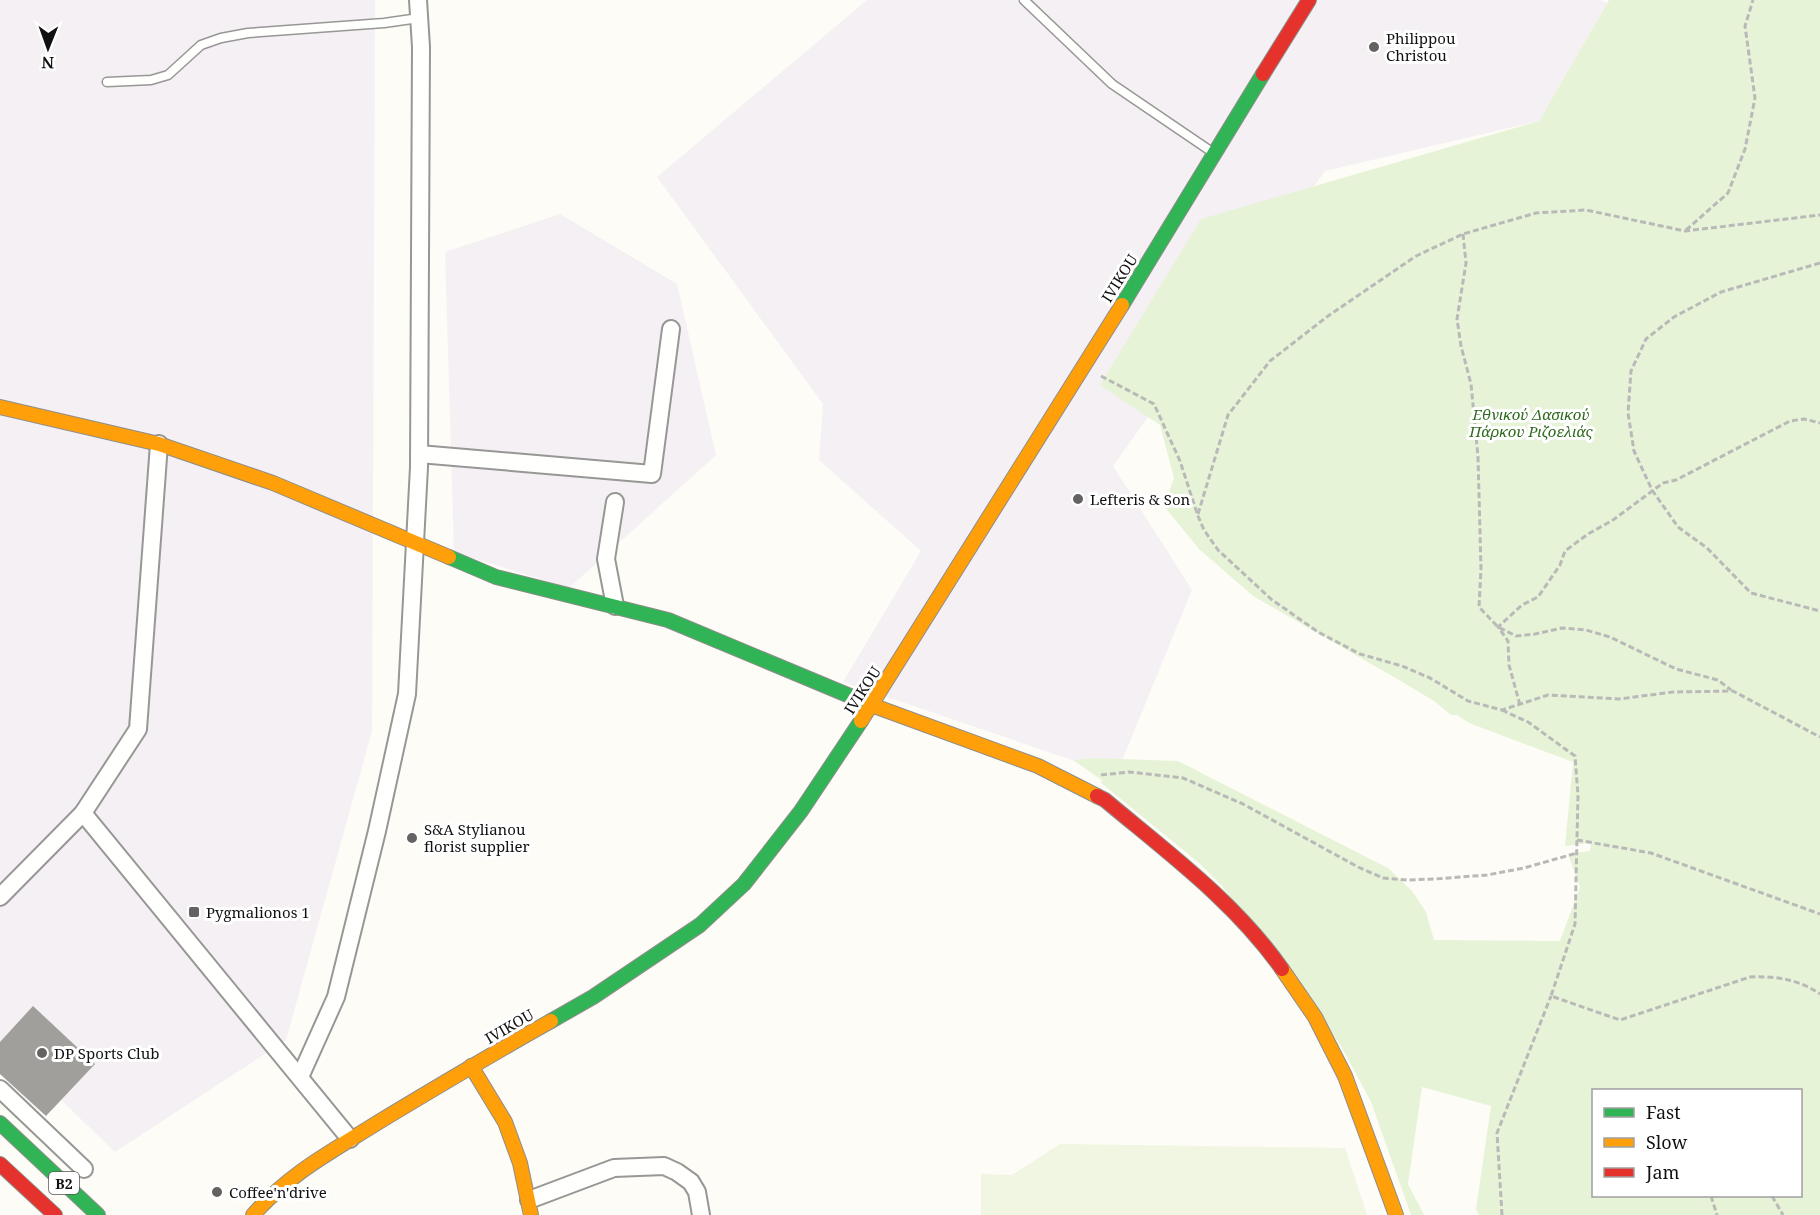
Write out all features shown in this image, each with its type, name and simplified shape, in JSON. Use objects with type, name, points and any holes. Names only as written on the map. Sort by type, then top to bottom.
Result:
[{"type":"main road","name":"IVIKOU","points":[[253,1215],[270,1196],[297,1173],[471,1066],[593,997],[700,925],[744,884],[801,811],[872,705],[1084,367],[1309,0]]},
{"type":"main road","points":[[0,407],[159,444],[273,483],[496,577],[668,620],[872,705],[1038,766],[1105,800],[1216,893],[1270,952],[1315,1017],[1345,1076],[1396,1215]]},
{"type":"main road","points":[[471,1066],[505,1122],[520,1163],[530,1208]]},
{"type":"main road","name":"B2","points":[[0,1123],[98,1215]]},
{"type":"main road","name":"B2","points":[[0,1164],[55,1215]]},
{"type":"street","points":[[300,1077],[336,997],[377,831],[407,694],[419,454],[421,47],[418,0]]},
{"type":"street","points":[[419,454],[652,474],[671,329]]},
{"type":"street","points":[[0,897],[83,813],[138,729],[159,444]]},
{"type":"street","points":[[615,502],[606,560],[615,606]]},
{"type":"street","points":[[83,813],[350,1139]]},
{"type":"street","points":[[0,1089],[84,1169]]},
{"type":"street","points":[[530,1208],[615,1168],[664,1166],[691,1182],[697,1192],[701,1215]]},
{"type":"lane","points":[[1024,0],[1112,84],[1215,154]]},
{"type":"lane","points":[[106,82],[151,80],[168,75],[201,45],[221,38],[248,33],[384,23],[419,18]]},
{"type":"path","points":[[1684,231],[1728,193],[1746,149],[1755,98],[1745,26],[1753,0]]},
{"type":"path","points":[[1198,516],[1228,415],[1270,361],[1328,316],[1416,256],[1463,234],[1536,213],[1587,210],[1684,231],[1820,215]]},
{"type":"path","points":[[1463,234],[1466,263],[1457,319],[1471,384],[1478,457],[1481,569],[1479,607],[1508,641],[1509,666],[1520,705]]},
{"type":"path","points":[[1820,263],[1721,291],[1674,317],[1646,339],[1631,371],[1628,413],[1634,451],[1652,490],[1678,527],[1707,548],[1751,593],[1820,611]]},
{"type":"path","points":[[1084,367],[1154,404],[1180,462],[1204,530],[1218,550],[1270,599],[1318,632],[1360,654],[1402,666],[1430,678],[1468,701],[1502,710],[1528,722],[1575,756],[1578,795],[1575,924],[1551,996],[1497,1133],[1502,1215]]},
{"type":"path","points":[[1498,627],[1522,605],[1538,597],[1560,565],[1565,551],[1588,534],[1614,520],[1663,483],[1676,480],[1790,421],[1804,419],[1820,423]]},
{"type":"path","points":[[1498,627],[1516,636],[1562,628],[1602,634],[1676,669],[1718,680],[1733,691],[1820,737]]},
{"type":"path","points":[[1502,710],[1548,695],[1619,699],[1672,692],[1733,691]]},
{"type":"path","points":[[1074,784],[1096,775],[1129,772],[1183,778],[1243,804],[1358,867],[1383,878],[1426,880],[1487,875],[1524,868],[1577,853]]},
{"type":"path","points":[[1577,840],[1651,853],[1820,914]]},
{"type":"path","points":[[1551,996],[1620,1020],[1750,977],[1770,976],[1795,981],[1820,994]]},
{"type":"path","points":[[1711,1197],[1717,1215]]},
{"type":"path","points":[[1773,1197],[1783,1215]]},
{"type":"shaded area","points":[[0,0],[375,0],[372,731],[286,1040],[115,1152],[0,1041]]},
{"type":"shaded area","points":[[867,0],[1600,0],[1607,3],[1539,121],[1325,171],[1113,466],[1192,590],[1116,775],[843,682],[921,551],[819,460],[823,404],[657,177]]},
{"type":"shaded area","points":[[560,214],[677,284],[716,455],[569,588],[454,552],[445,252]]},
{"type":"green space","name":"Εθνικού Δασικού Πάρκου Ριζοελιάς","points":[[1609,0],[1820,0],[1820,1215],[1479,1215],[1476,1209],[1491,1106],[1422,1087],[1408,1184],[1424,1215],[1411,1215],[1371,1102],[1340,1044],[1222,886],[1199,863],[1100,782],[1103,781],[1073,760],[1095,758],[1178,761],[1388,868],[1412,891],[1426,912],[1434,940],[1560,941],[1580,887],[1568,854],[1590,851],[1591,843],[1565,846],[1573,762],[1469,723],[1457,715],[1451,715],[1434,701],[1253,596],[1199,549],[1164,506],[1174,478],[1160,425],[1100,385],[1201,219],[1539,121]]},
{"type":"green space","points":[[1060,1144],[1345,1148],[1367,1215],[981,1215],[981,1174],[1012,1175]]},
{"type":"building","name":"DP Sports Club","points":[[33,1006],[95,1064],[46,1116],[0,1074],[0,1042]]},
{"type":"traffic: fast","points":[[1122,305],[1263,74]]},
{"type":"traffic: fast","points":[[449,557],[496,577],[668,620],[874,706]]},
{"type":"traffic: fast","points":[[551,1021],[593,997],[700,925],[744,884],[801,811],[861,721]]},
{"type":"traffic: fast","points":[[0,1123],[98,1215]]},
{"type":"traffic: slow","points":[[861,721],[1122,305]]},
{"type":"traffic: slow","points":[[0,407],[159,444],[273,483],[449,557]]},
{"type":"traffic: slow","points":[[874,706],[1038,766],[1097,796]]},
{"type":"traffic: slow","points":[[1282,969],[1315,1017],[1345,1076],[1396,1215]]},
{"type":"traffic: slow","points":[[253,1215],[296,1175],[327,1154],[551,1021]]},
{"type":"traffic: slow","points":[[471,1066],[505,1122],[520,1163],[531,1215]]},
{"type":"traffic: jam","points":[[1263,74],[1309,0]]},
{"type":"traffic: jam","points":[[1097,796],[1152,839],[1222,900],[1282,969]]},
{"type":"traffic: jam","points":[[0,1164],[55,1215]]},
{"type":"place","name":"Philippou Christou","points":[[1374,47]]},
{"type":"place","name":"Lefteris & Son","points":[[1078,499]]},
{"type":"place","name":"S&A Stylianou florist supplier","points":[[412,838]]},
{"type":"place","name":"Pygmalionos 1","points":[[194,912]]},
{"type":"place","name":"DP Sports Club","points":[[42,1053]]},
{"type":"place","name":"Coffee'n'drive","points":[[217,1192]]}]
